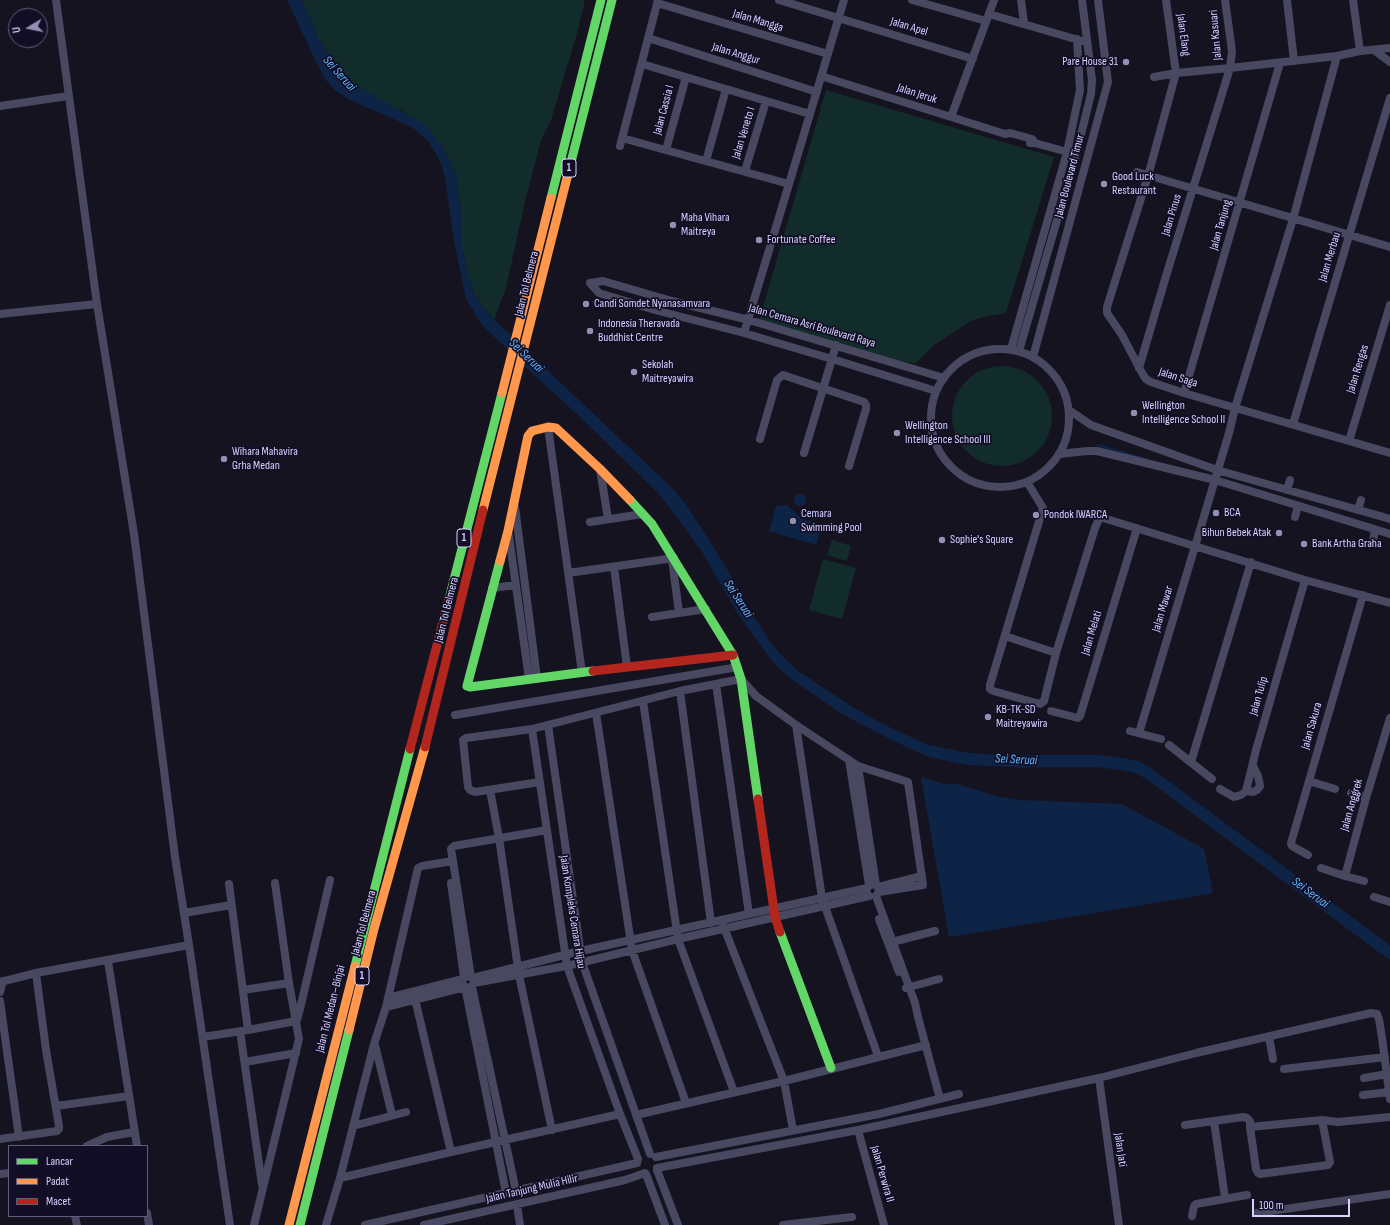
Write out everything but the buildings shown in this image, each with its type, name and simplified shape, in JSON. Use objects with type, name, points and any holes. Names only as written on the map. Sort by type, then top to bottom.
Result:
[{"type":"main road","name":"Jalan Tol Belmera","points":[[415,729],[601,0]]},
{"type":"main road","name":"Jalan Tol Belmera","points":[[300,1225],[374,928],[430,728],[526,336],[612,0]]},
{"type":"main road","points":[[733,654],[470,687],[466,685],[508,531],[530,432],[548,427],[556,428],[643,514],[652,524],[733,654],[741,679],[774,913],[831,1068]]},
{"type":"main road","name":"Jalan Tol Medan–Binjai","points":[[289,1225],[415,729]]},
{"type":"street","points":[[56,0],[97,304],[134,534],[163,767],[230,1225]]},
{"type":"street","name":"Jalan Apel","points":[[779,0],[973,60]]},
{"type":"street","points":[[744,333],[844,0]]},
{"type":"street","points":[[912,0],[987,18],[1024,23],[1087,42]]},
{"type":"street","points":[[951,117],[994,0]]},
{"type":"street","points":[[1021,0],[1024,23]]},
{"type":"street","name":"Jalan Boulevard Timur","points":[[1023,322],[1076,155],[1092,86],[1082,0]]},
{"type":"street","name":"Jalan Boulevard Timur","points":[[1033,357],[1108,82],[1098,0]]},
{"type":"street","name":"Jalan Elang","points":[[1166,0],[1176,72]]},
{"type":"street","name":"Jalan Kasuari","points":[[1225,0],[1232,51],[1230,68]]},
{"type":"street","points":[[1287,0],[1294,61]]},
{"type":"street","points":[[1353,0],[1360,51]]},
{"type":"street","points":[[658,1],[621,142],[666,150],[789,184]]},
{"type":"street","name":"Jalan Mangga","points":[[658,1],[828,54]]},
{"type":"street","name":"Jalan Anggur","points":[[648,38],[817,92]]},
{"type":"street","name":"Jalan Boulevard Timur","points":[[1015,350],[1067,152],[1080,90],[1077,39]]},
{"type":"street","points":[[1154,77],[1176,72],[1280,63],[1390,48]]},
{"type":"street","points":[[1374,50],[1390,62]]},
{"type":"street","name":"Jalan Mawar","points":[[1139,733],[1218,470],[1235,408],[1293,219],[1337,56]]},
{"type":"street","name":"Jalan Tanjung","points":[[1184,393],[1280,63]]},
{"type":"street","points":[[642,64],[810,114]]},
{"type":"street","name":"Jalan Pinus","points":[[1139,368],[1230,68]]},
{"type":"street","points":[[1148,176],[1176,72]]},
{"type":"street","name":"Jalan Jeruk","points":[[822,76],[1005,134],[1009,137],[1031,144],[1035,143],[1087,158]]},
{"type":"street","name":"Jalan Cassia I","points":[[666,150],[686,77]]},
{"type":"street","points":[[706,161],[726,89]]},
{"type":"street","points":[[0,106],[68,96]]},
{"type":"street","name":"Jalan Merbau","points":[[1293,424],[1390,98]]},
{"type":"street","name":"Jalan Veneto I","points":[[745,171],[766,101]]},
{"type":"street","points":[[1137,172],[1390,247]]},
{"type":"street","name":"Jalan Saga","points":[[1148,176],[1107,307],[1107,313],[1122,335],[1144,377],[1151,382],[1184,393],[1390,453]]},
{"type":"street","name":"Jalan Cemara Asri Boulevard Raya","points":[[936,391],[744,333],[670,314],[599,293],[590,282],[603,281],[672,301],[749,320],[944,378]]},
{"type":"street","points":[[670,314],[672,301]]},
{"type":"street","points":[[0,314],[97,304]]},
{"type":"street","name":"Jalan Rengas","points":[[1349,441],[1390,305]]},
{"type":"street","points":[[1023,322],[1040,329]]},
{"type":"street","points":[[804,453],[836,345]]},
{"type":"street","points":[[988,350],[1015,350],[1033,357],[1050,370],[1057,379],[1066,399],[1069,426],[1059,454],[1045,470],[1027,482],[1011,486],[1001,487],[982,485],[964,476],[948,464],[938,447],[932,425],[931,414],[933,402],[936,391],[944,378],[960,361],[973,354],[988,350]]},
{"type":"street","points":[[760,440],[777,380],[783,375],[864,402],[866,409],[849,466]]},
{"type":"street","points":[[1068,410],[1091,425],[1218,470],[1390,519]]},
{"type":"street","points":[[548,427],[582,672]]},
{"type":"street","points":[[1059,454],[1097,451],[1215,480],[1390,534]]},
{"type":"street","points":[[600,470],[608,520]]},
{"type":"street","points":[[1287,490],[1290,480]]},
{"type":"street","points":[[1027,482],[1043,508],[990,685],[990,689],[993,691],[1042,704],[1044,701],[1056,653],[1098,518],[1101,517],[1251,562],[1305,580],[1390,603]]},
{"type":"street","points":[[514,500],[533,679]]},
{"type":"street","points":[[1358,510],[1361,500]]},
{"type":"street","points":[[1295,517],[1298,506]]},
{"type":"street","points":[[590,522],[643,514]]},
{"type":"street","name":"Jalan Melati","points":[[1051,711],[1078,718],[1080,716],[1137,528]]},
{"type":"street","points":[[1373,541],[1375,530]]},
{"type":"street","points":[[508,531],[533,679]]},
{"type":"street","points":[[568,573],[673,559],[679,613]]},
{"type":"street","points":[[1191,762],[1251,562]]},
{"type":"street","points":[[614,567],[628,667]]},
{"type":"street","name":"Jalan Tulip","points":[[1246,790],[1305,580]]},
{"type":"street","points":[[492,588],[516,584]]},
{"type":"street","name":"Jalan Sakura","points":[[1308,855],[1291,845],[1363,595]]},
{"type":"street","points":[[652,617],[706,609]]},
{"type":"street","points":[[1005,636],[1056,653]]},
{"type":"street","points":[[455,715],[738,667]]},
{"type":"street","points":[[518,971],[572,953],[630,940],[677,934],[873,891],[923,886],[908,782],[858,766],[796,725],[752,692],[741,679],[680,692],[532,729],[466,738],[463,740],[469,789],[475,792],[540,782]]},
{"type":"street","points":[[716,684],[749,914]]},
{"type":"street","points":[[680,692],[711,923]]},
{"type":"street","points":[[644,701],[677,934],[734,1092]]},
{"type":"street","points":[[596,714],[632,950],[686,1103]]},
{"type":"street","name":"Jalan Anggrek","points":[[1345,876],[1390,718]]},
{"type":"street","name":"Jalan Kompleks Cemara Hijau","points":[[548,725],[572,953],[575,964],[653,1155]]},
{"type":"street","points":[[796,725],[823,901],[878,1056]]},
{"type":"street","name":"Jalan Kompleks Cemara Hijau","points":[[532,729],[547,830],[572,953],[620,1114],[638,1161]]},
{"type":"street","points":[[1130,731],[1161,739]]},
{"type":"street","points":[[1169,745],[1212,779]]},
{"type":"street","points":[[849,760],[873,891],[907,987],[911,1004],[918,1016],[940,1099]]},
{"type":"street","points":[[858,766],[873,891]]},
{"type":"street","points":[[1220,789],[1234,797],[1241,795],[1246,790],[1253,792],[1257,790],[1260,786],[1258,776],[1252,766]]},
{"type":"street","points":[[1309,781],[1335,789]]},
{"type":"street","points":[[490,790],[499,838],[518,971],[552,1130]]},
{"type":"street","points":[[1351,793],[1366,798]]},
{"type":"street","points":[[506,1193],[495,1143],[469,981],[450,861],[451,850],[453,846],[547,830]]},
{"type":"street","points":[[326,1225],[340,1178],[374,1044],[386,1006],[418,868],[450,861]]},
{"type":"street","points":[[1322,868],[1364,882]]},
{"type":"street","points":[[296,1021],[330,880]]},
{"type":"street","points":[[254,1225],[296,1053],[298,1039],[276,883]]},
{"type":"street","points":[[228,884],[243,990],[245,1062],[263,1189]]},
{"type":"street","points":[[1374,897],[1390,902]]},
{"type":"street","points":[[184,913],[231,905]]},
{"type":"street","points":[[388,998],[518,971],[575,964],[632,950],[711,923],[723,924],[749,914],[774,913]]},
{"type":"street","points":[[723,924],[784,1081],[793,1130]]},
{"type":"street","points":[[891,942],[935,932]]},
{"type":"street","points":[[0,992],[2,981],[36,973],[189,945]]},
{"type":"street","points":[[108,961],[137,1145]]},
{"type":"street","points":[[0,1140],[59,1129],[60,1122],[46,1050],[36,973]]},
{"type":"street","points":[[907,987],[939,979]]},
{"type":"street","points":[[386,1006],[416,999],[469,981]]},
{"type":"street","points":[[469,981],[516,1191]]},
{"type":"street","points":[[243,990],[289,983]]},
{"type":"street","points":[[416,999],[451,1152]]},
{"type":"street","points":[[0,1001],[19,1137]]},
{"type":"street","points":[[646,1174],[652,1173],[657,1169],[858,1130],[1099,1078],[1196,1053],[1371,1013],[1377,1014],[1386,1037],[1385,1057],[1390,1095],[1363,1095]]},
{"type":"street","points":[[203,1037],[296,1021]]},
{"type":"street","points":[[1269,1037],[1273,1059]]},
{"type":"street","points":[[374,1044],[392,1115]]},
{"type":"street","points":[[636,1115],[784,1081],[926,1045]]},
{"type":"street","points":[[245,1062],[296,1053]]},
{"type":"street","points":[[1284,1069],[1385,1057]]},
{"type":"street","points":[[1364,1078],[1387,1074]]},
{"type":"street","name":"Jalan Jati","points":[[1099,1078],[1119,1225]]},
{"type":"street","points":[[365,1225],[516,1191],[638,1161],[643,1154],[653,1155],[879,1114],[959,1094]]},
{"type":"street","points":[[56,1106],[129,1096]]},
{"type":"street","points":[[353,1126],[406,1112]]},
{"type":"street","points":[[340,1178],[620,1114]]},
{"type":"street","points":[[1250,1127],[1322,1120],[1338,1122],[1390,1116]]},
{"type":"street","points":[[1185,1125],[1243,1117],[1248,1118],[1250,1121],[1256,1170],[1258,1174],[1260,1174],[1328,1165],[1330,1162],[1322,1120]]},
{"type":"street","points":[[1214,1121],[1225,1198]]},
{"type":"street","name":"Jalan Perwira II","points":[[858,1130],[884,1225]]},
{"type":"street","points":[[88,1145],[107,1137],[134,1132]]},
{"type":"street","points":[[653,1155],[657,1161],[657,1169],[678,1225]]},
{"type":"street","points":[[638,1161],[639,1169],[646,1174],[665,1225]]},
{"type":"street","name":"Jalan Tanjung Mulia Hilir","points":[[424,1225],[517,1205],[646,1174]]},
{"type":"street","points":[[1192,1216],[1194,1206],[1196,1204],[1247,1194]]},
{"type":"street","points":[[1257,1213],[1390,1194]]},
{"type":"street","points":[[517,1205],[520,1225]]},
{"type":"street","points":[[784,1225],[852,1217]]},
{"type":"green space","points":[[302,0],[585,0],[578,30],[551,120],[541,140],[524,206],[506,288],[494,320],[475,296],[468,277],[462,247],[462,217],[456,176],[442,146],[401,110],[354,85],[339,70],[318,38]]},
{"type":"green space","points":[[826,90],[1054,157],[1006,313],[983,317],[971,321],[934,345],[916,363],[894,361],[759,321]]},
{"type":"green space","points":[[1002,366],[1021,370],[1038,380],[1048,397],[1052,416],[1048,435],[1038,452],[1021,462],[1002,466],[983,462],[966,452],[956,435],[952,416],[956,397],[966,380],[983,370]]},
{"type":"green space","points":[[832,540],[851,546],[847,561],[827,555]]},
{"type":"green space","points":[[823,559],[856,568],[842,619],[809,610]]},
{"type":"water","points":[[287,0],[302,0],[318,38],[339,70],[354,85],[417,120],[430,130],[442,146],[456,176],[462,217],[462,247],[468,277],[475,296],[488,314],[672,488],[685,503],[727,569],[749,609],[769,640],[781,655],[798,671],[854,708],[883,724],[928,745],[970,753],[1027,757],[1030,768],[968,765],[928,757],[840,713],[793,680],[775,665],[736,611],[702,552],[658,493],[482,325],[466,299],[454,241],[445,178],[442,166],[435,152],[428,141],[412,127],[350,100],[336,91],[325,79]]},
{"type":"water","points":[[798,494],[802,494],[806,500],[802,506],[798,506],[794,502],[794,498]]},
{"type":"water","points":[[787,505],[802,519],[822,524],[816,545],[769,531],[776,506]]},
{"type":"water","points":[[921,777],[944,784],[957,784],[1000,797],[1019,800],[1122,804],[1204,849],[1213,893],[949,937]]},
{"type":"waterway","points":[[1098,445],[1146,459]]},
{"type":"waterway","name":"Sei Seruai","points":[[1013,761],[1096,761],[1137,767],[1148,773],[1390,953]]},
{"type":"traffic: fast","points":[[551,198],[601,0]]},
{"type":"traffic: fast","points":[[568,174],[612,0]]},
{"type":"traffic: fast","points":[[449,599],[502,393]]},
{"type":"traffic: fast","points":[[630,500],[652,524],[733,655],[741,679],[758,799]]},
{"type":"traffic: fast","points":[[500,561],[467,686],[470,687],[593,671]]},
{"type":"traffic: fast","points":[[355,966],[410,749]]},
{"type":"traffic: fast","points":[[780,932],[831,1068]]},
{"type":"traffic: fast","points":[[300,1225],[349,1030]]},
{"type":"traffic: slow","points":[[483,510],[568,174]]},
{"type":"traffic: slow","points":[[502,393],[551,198]]},
{"type":"traffic: slow","points":[[500,561],[508,531],[528,436],[532,431],[548,427],[556,428],[600,469],[630,500]]},
{"type":"traffic: slow","points":[[349,1030],[374,929],[425,747]]},
{"type":"traffic: slow","points":[[289,1225],[355,966]]},
{"type":"traffic: jam","points":[[425,747],[483,510]]},
{"type":"traffic: jam","points":[[410,749],[449,599]]},
{"type":"traffic: jam","points":[[593,671],[733,655]]},
{"type":"traffic: jam","points":[[758,799],[775,917],[780,932]]},
{"type":"place","name":"Pare House 31","points":[[1126,62]]},
{"type":"place","name":"Good Luck Restaurant","points":[[1104,184]]},
{"type":"place","name":"Maha Vihara Maitreya","points":[[673,225]]},
{"type":"place","name":"Fortunate Coffee","points":[[759,240]]},
{"type":"place","name":"Candi Somdet Nyanasamvara","points":[[586,304]]},
{"type":"place","name":"Indonesia Theravada Buddhist Centre","points":[[590,331]]},
{"type":"place","name":"Sekolah Maitreyawira","points":[[634,372]]},
{"type":"place","name":"Wellington Intelligence School II","points":[[1134,413]]},
{"type":"place","name":"Wellington Intelligence School III","points":[[897,433]]},
{"type":"place","name":"Wihara Mahavira Grha Medan","points":[[224,459]]},
{"type":"place","name":"BCA","points":[[1216,513]]},
{"type":"place","name":"Pondok IWARCA","points":[[1036,515]]},
{"type":"place","name":"Cemara Swimming Pool","points":[[793,521]]},
{"type":"place","name":"Bihun Bebek Atak","points":[[1279,533]]},
{"type":"place","name":"Sophie's Square","points":[[942,540]]},
{"type":"place","name":"Bank Artha Graha","points":[[1304,544]]},
{"type":"place","name":"KB-TK-SD Maitreyawira","points":[[988,717]]}]
